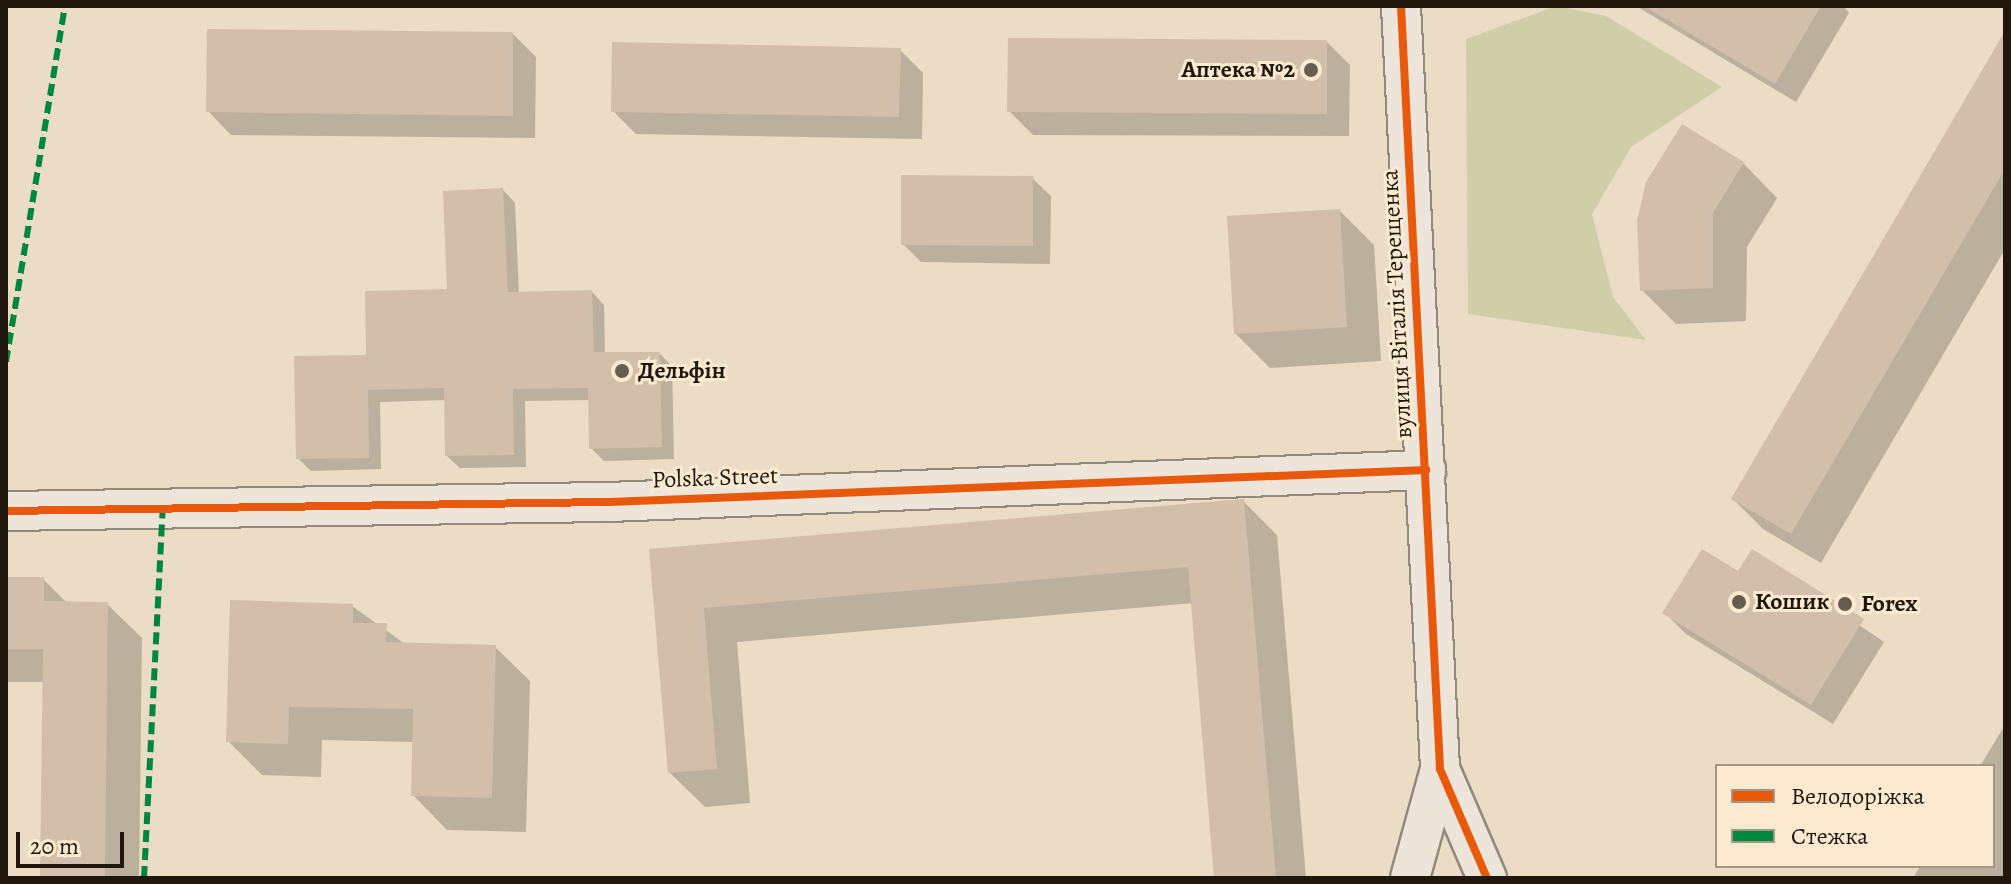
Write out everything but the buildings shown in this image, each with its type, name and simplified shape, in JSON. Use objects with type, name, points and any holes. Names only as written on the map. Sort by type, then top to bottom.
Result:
[{"type":"street","name":"вулиця Віталія Терещенка","points":[[1401,6],[1440,769],[1410,878]]},
{"type":"street","name":"Polska Street","points":[[6,511],[609,502],[1426,470]]},
{"type":"street","name":"вулиця Віталія Терещенка","points":[[1440,769],[1487,878]]},
{"type":"shaded area","points":[[1556,6],[1606,16],[1722,87],[1631,147],[1592,214],[1613,297],[1646,340],[1468,314],[1466,39]]},
{"type":"marked path","points":[[6,362],[65,6]]},
{"type":"marked path","points":[[144,878],[163,509]]},
{"type":"cycle path","points":[[1401,6],[1440,769],[1487,878]]},
{"type":"cycle path","points":[[6,511],[609,502],[1426,470]]},
{"type":"place","name":"Аптека №2","points":[[1311,70]]},
{"type":"place","name":"Дельфін","points":[[622,371]]},
{"type":"place","name":"Кошик","points":[[1739,602]]},
{"type":"place","name":"Forex","points":[[1845,604]]}]
